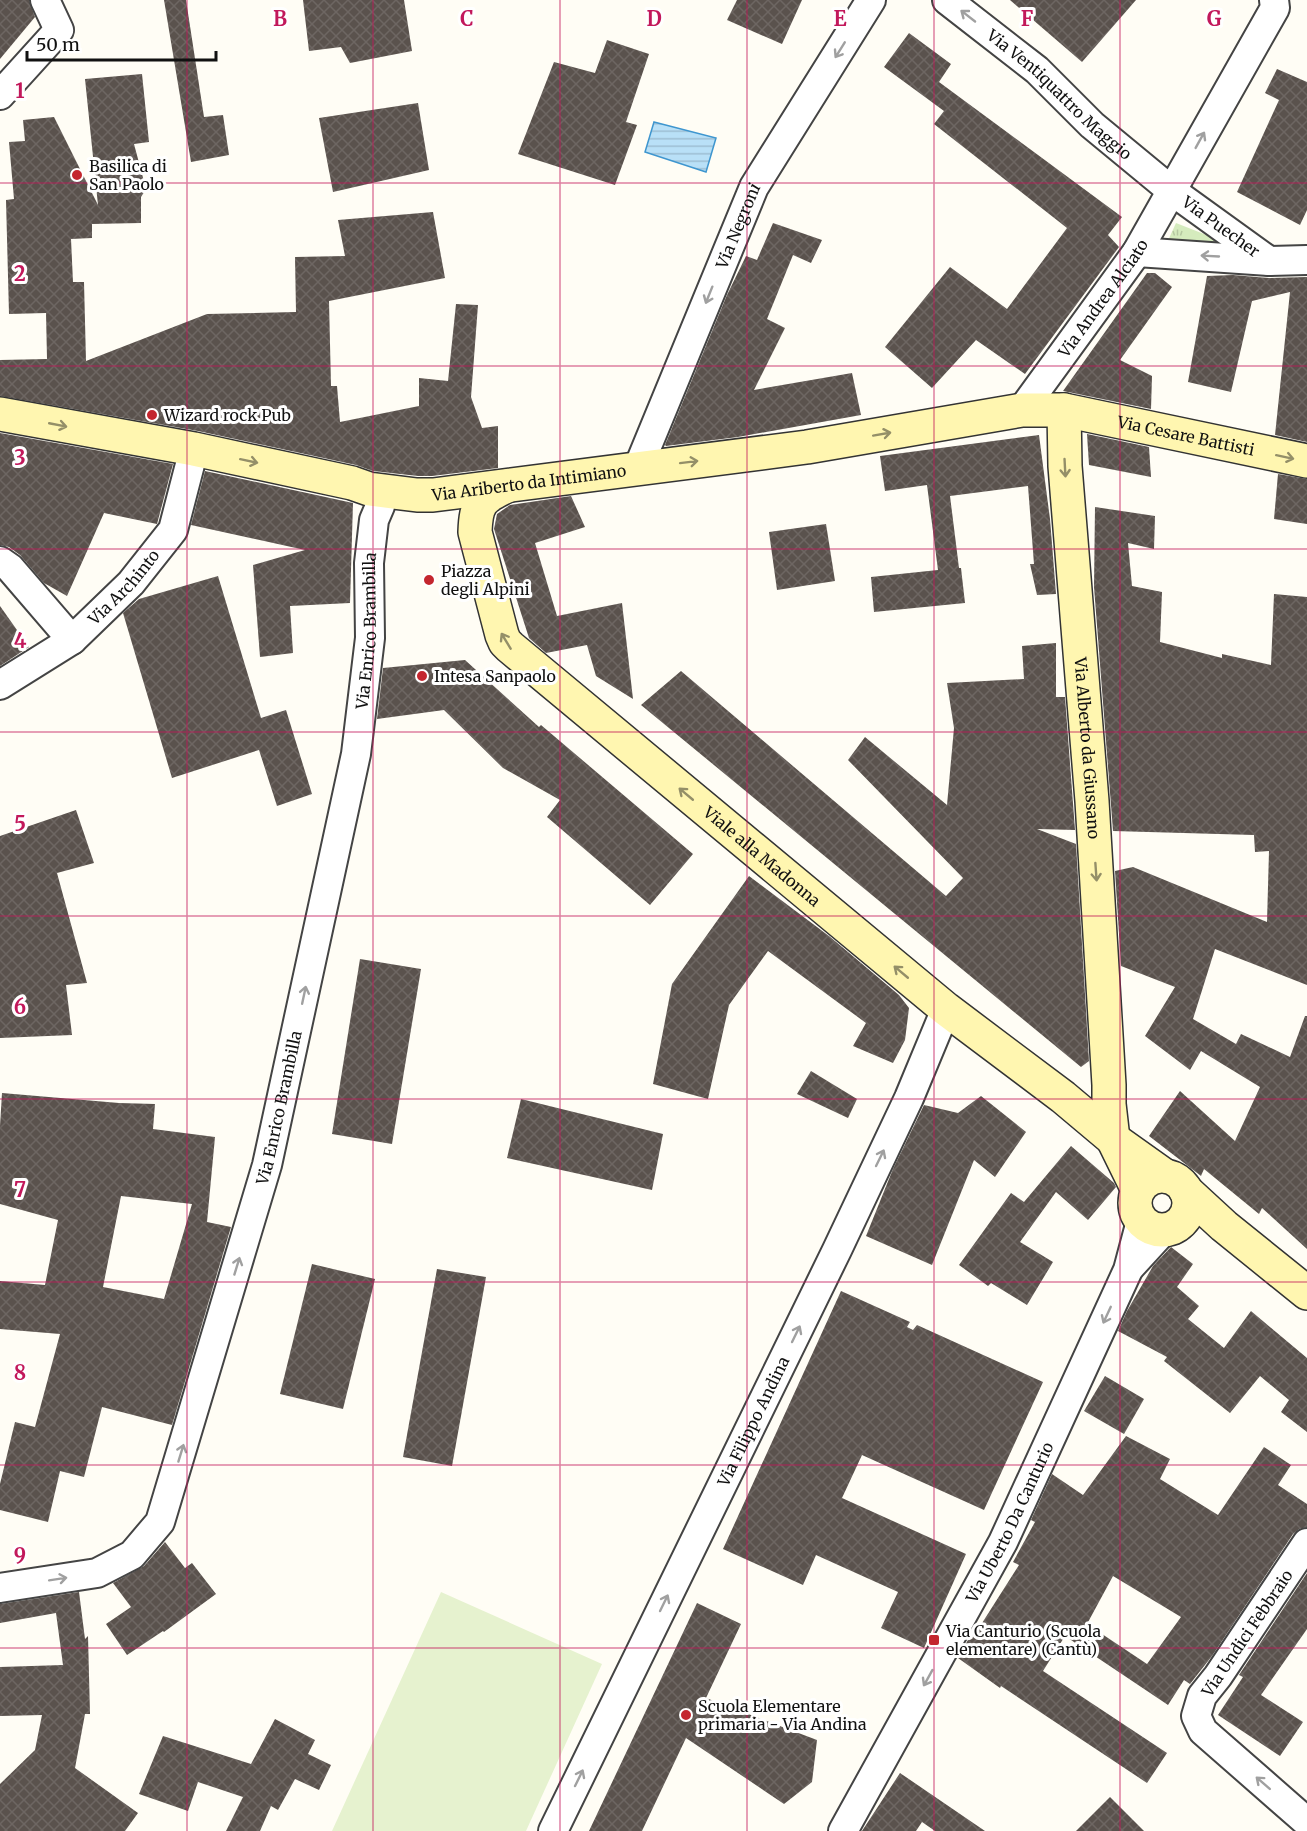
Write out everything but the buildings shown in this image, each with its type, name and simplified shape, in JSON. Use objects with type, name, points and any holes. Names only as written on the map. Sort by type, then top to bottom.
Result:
[{"type":"street","points":[[0,95],[59,30],[45,0]]},
{"type":"street","name":"Via Negroni","points":[[638,468],[754,187],[870,0]]},
{"type":"street","name":"Via Ventiquattro Maggio","points":[[947,0],[1037,70],[1092,125],[1171,192]]},
{"type":"street","name":"Via Andrea Alciato","points":[[1027,405],[1137,252],[1275,8],[1274,0]]},
{"type":"street","name":"Via Puecher","points":[[1171,192],[1269,261]]},
{"type":"street","name":"Via Puecher","points":[[1137,252],[1269,261],[1307,260]]},
{"type":"street","name":"Via Ariberto da Intimiano","points":[[0,414],[194,449],[352,483],[369,489],[433,495],[807,447],[1027,405],[1064,410]]},
{"type":"street","name":"Via Cesare Battisti","points":[[1064,410],[1307,461]]},
{"type":"street","name":"Via Alberto da Giussano","points":[[1064,410],[1065,466],[1092,801],[1109,1111],[1113,1138]]},
{"type":"street","name":"Via Archinto","points":[[0,685],[72,640],[131,583],[173,530],[194,449]]},
{"type":"street","name":"Viale alla Madonna","points":[[475,532],[480,503],[489,495],[507,486]]},
{"type":"street","name":"Viale alla Madonna","points":[[433,495],[468,512],[502,635],[510,647],[946,1009],[1063,1097],[1113,1138],[1162,1205]]},
{"type":"street","name":"Via Enrico Brambilla","points":[[0,1588],[97,1573],[132,1555],[160,1522],[267,1165],[354,765],[370,638],[369,563],[374,520],[380,506]]},
{"type":"street","points":[[0,561],[10,568],[72,640]]},
{"type":"street","name":"Via Filippo Andina","points":[[553,1831],[837,1250],[909,1098],[946,1009]]},
{"type":"street","points":[[1063,1097],[1090,1096],[1109,1085]]},
{"type":"street","points":[[1162,1205],[1224,1226],[1307,1293]]},
{"type":"street","name":"Via Uberto Da Canturio","points":[[843,1831],[1004,1542],[1128,1270],[1162,1205]]},
{"type":"street","name":"Via Undici Febbraio","points":[[1307,1544],[1202,1696],[1196,1716],[1203,1731],[1307,1822]]},
{"type":"green space","points":[[1176,223],[1242,249],[1166,245]]},
{"type":"green space","points":[[441,1592],[602,1664],[526,1831],[332,1831]]},
{"type":"water","points":[[654,122],[716,138],[706,172],[645,152]]},
{"type":"place","name":"Basilica di San Paolo","points":[[77,175]]},
{"type":"place","name":"Wizard rock Pub","points":[[152,415]]},
{"type":"place","name":"Piazza degli Alpini","points":[[429,580]]},
{"type":"place","name":"Intesa Sanpaolo","points":[[422,676]]},
{"type":"place","name":"Via Canturio (Scuola elementare) (Cantù)","points":[[934,1640]]},
{"type":"place","name":"Scuola Elementare primaria - Via Andina","points":[[686,1715]]}]
